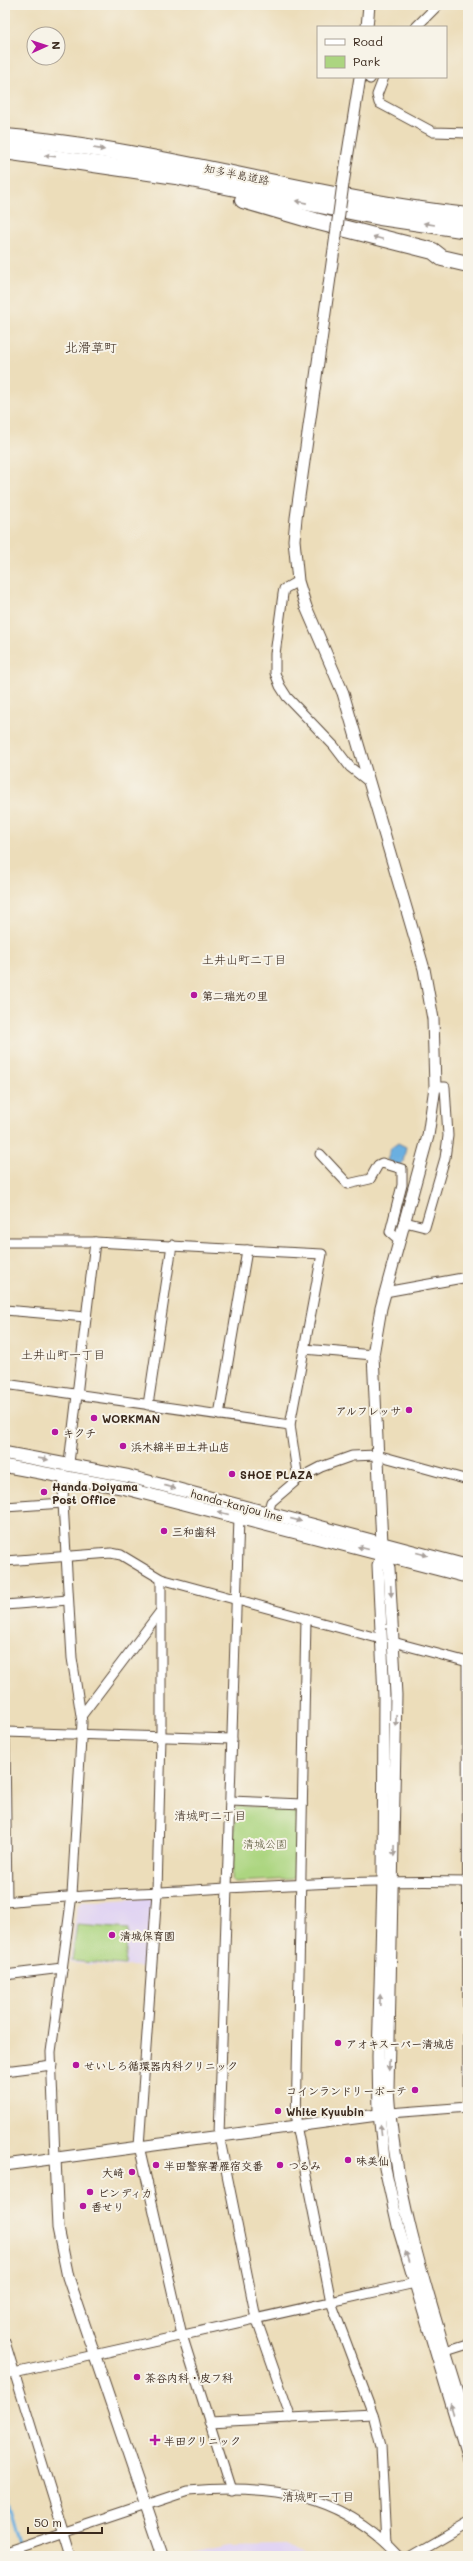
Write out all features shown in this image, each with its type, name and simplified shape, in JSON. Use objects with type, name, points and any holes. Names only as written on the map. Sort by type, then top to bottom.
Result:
[{"type":"highway","name":"知多半島道路","points":[[5,137],[77,145],[157,158],[373,200],[468,216]]},
{"type":"highway","name":"知多半島道路","points":[[5,151],[79,160],[176,176],[380,217],[468,230]]},
{"type":"highway","points":[[79,160],[200,188],[315,221],[433,251],[468,258]]},
{"type":"highway","points":[[373,200],[380,197],[468,204]]},
{"type":"highway","points":[[433,251],[442,258],[468,264]]},
{"type":"main road","name":"handa-kanjou line","points":[[5,1453],[69,1463],[128,1476],[268,1513],[383,1548],[468,1577]]},
{"type":"main road","name":"handa-kanjou line","points":[[5,1466],[64,1475],[239,1517],[468,1566]]},
{"type":"street","points":[[367,26],[369,5]]},
{"type":"street","points":[[417,26],[435,6]]},
{"type":"street","points":[[367,78],[344,184],[336,234],[294,540],[298,581],[306,607],[343,693],[429,993],[434,1026],[435,1087],[428,1136],[385,1292],[373,1355],[383,1548],[389,1568],[396,1695],[389,1881],[378,2057],[391,2199],[468,2459]]},
{"type":"street","points":[[384,78],[377,95],[379,103],[434,132],[468,133]]},
{"type":"street","points":[[298,581],[289,585],[283,594],[275,672],[287,697],[334,746],[350,767],[369,782]]},
{"type":"street","points":[[405,1222],[425,1227],[446,1158],[448,1136],[445,1087],[435,1087]]},
{"type":"street","points":[[320,1154],[348,1184],[370,1179],[378,1165],[382,1163],[402,1169],[402,1185],[390,1232],[399,1240]]},
{"type":"street","points":[[5,1242],[95,1242],[322,1254],[290,1426],[298,1479]]},
{"type":"street","points":[[69,1463],[95,1242]]},
{"type":"street","points":[[148,1405],[172,1245]]},
{"type":"street","points":[[219,1415],[247,1250]]},
{"type":"street","points":[[385,1292],[468,1277]]},
{"type":"street","points":[[5,1310],[86,1317]]},
{"type":"street","points":[[304,1348],[373,1355]]},
{"type":"street","points":[[5,1384],[77,1396],[290,1426]]},
{"type":"street","points":[[268,1513],[271,1502],[298,1479],[322,1467],[352,1456],[377,1455],[468,1480]]},
{"type":"street","points":[[64,1475],[62,1503],[72,1658],[82,1715],[72,1896],[62,1968],[52,2065],[55,2158],[62,2253],[147,2504],[163,2556]]},
{"type":"street","points":[[5,1507],[62,1503]]},
{"type":"street","points":[[239,1517],[219,2136],[256,2318],[291,2418]]},
{"type":"street","points":[[383,1548],[378,1565],[384,1696],[389,1881]]},
{"type":"street","points":[[5,1561],[65,1558],[111,1553],[121,1555],[161,1579],[382,1639]]},
{"type":"street","points":[[161,1579],[161,1737],[158,1892],[139,2146],[182,2335],[230,2490]]},
{"type":"street","points":[[5,1605],[68,1600]]},
{"type":"street","points":[[82,1715],[160,1612]]},
{"type":"street","points":[[306,1619],[296,2125],[331,2302],[374,2414],[381,2446],[386,2543]]},
{"type":"street","points":[[5,2165],[384,2114],[468,2108],[468,1662],[393,1642]]},
{"type":"street","points":[[5,1732],[232,1739]]},
{"type":"street","points":[[5,1743],[6,1902],[72,1896],[301,1884],[389,1881],[467,1882]]},
{"type":"street","points":[[231,1801],[302,1804]]},
{"type":"street","points":[[5,1975],[62,1968]]},
{"type":"street","points":[[5,2071],[52,2065]]},
{"type":"street","points":[[384,2114],[402,2197],[468,2426]]},
{"type":"street","points":[[9,2374],[415,2283]]},
{"type":"street","points":[[5,2342],[9,2374],[71,2556]]},
{"type":"street","points":[[446,2351],[468,2344]]},
{"type":"street","points":[[209,2422],[374,2414]]},
{"type":"street","points":[[5,2552],[188,2491],[230,2490],[280,2493],[322,2502],[343,2511],[362,2522],[399,2556]]},
{"type":"street","points":[[410,2556],[468,2523]]},
{"type":"shaded area","name":"清城保育園","points":[[149,1898],[152,1901],[147,1968],[70,1963],[77,1907],[81,1902]]},
{"type":"shaded area","points":[[287,2546],[304,2556],[185,2556],[230,2547]]},
{"type":"green space","name":"清城公園","points":[[238,1806],[294,1807],[297,1810],[296,1875],[293,1879],[235,1882],[232,1879],[235,1808]]},
{"type":"green space","points":[[77,1925],[128,1929],[125,1965],[72,1961]]},
{"type":"water","points":[[398,1143],[406,1147],[403,1162],[399,1165],[387,1160],[391,1148]]},
{"type":"waterway","points":[[5,2494],[19,2543]]},
{"type":"waterway","points":[[21,2552],[23,2556]]},
{"type":"place","name":"第二瑞光の里","points":[[194,995]]},
{"type":"place","name":"アルフレッサ","points":[[409,1410]]},
{"type":"place","name":"WORKMAN","points":[[94,1418]]},
{"type":"place","name":"キクチ","points":[[55,1432]]},
{"type":"place","name":"浜木綿半田土井山店","points":[[123,1446]]},
{"type":"place","name":"SHOE PLAZA","points":[[232,1474]]},
{"type":"place","name":"Handa Doiyama Post Office","points":[[44,1492]]},
{"type":"place","name":"三和歯科","points":[[164,1531]]},
{"type":"place","name":"清城保育園","points":[[112,1935]]},
{"type":"place","name":"アオキスーパー清城店","points":[[338,2043]]},
{"type":"place","name":"せいしろ循環器内科クリニック","points":[[76,2065]]},
{"type":"place","name":"コインランドリーボーテ","points":[[415,2090]]},
{"type":"place","name":"White Kyuubin","points":[[278,2111]]},
{"type":"place","name":"味美仙","points":[[348,2160]]},
{"type":"place","name":"半田警察署雁宿交番","points":[[156,2165]]},
{"type":"place","name":"つるみ","points":[[280,2165]]},
{"type":"place","name":"大崎","points":[[132,2172]]},
{"type":"place","name":"ビンディカ","points":[[90,2192]]},
{"type":"place","name":"香せり","points":[[83,2206]]},
{"type":"place","name":"茶谷内科・皮フ科","points":[[137,2377]]},
{"type":"place","name":"半田クリニック","points":[[155,2440]]},
{"type":"district","name":"北滑草町","points":[[91,346]]},
{"type":"district","name":"土井山町二丁目","points":[[244,959]]},
{"type":"district","name":"土井山町一丁目","points":[[63,1354]]},
{"type":"district","name":"清城町二丁目","points":[[210,1815]]},
{"type":"district","name":"清城町一丁目","points":[[318,2496]]}]
